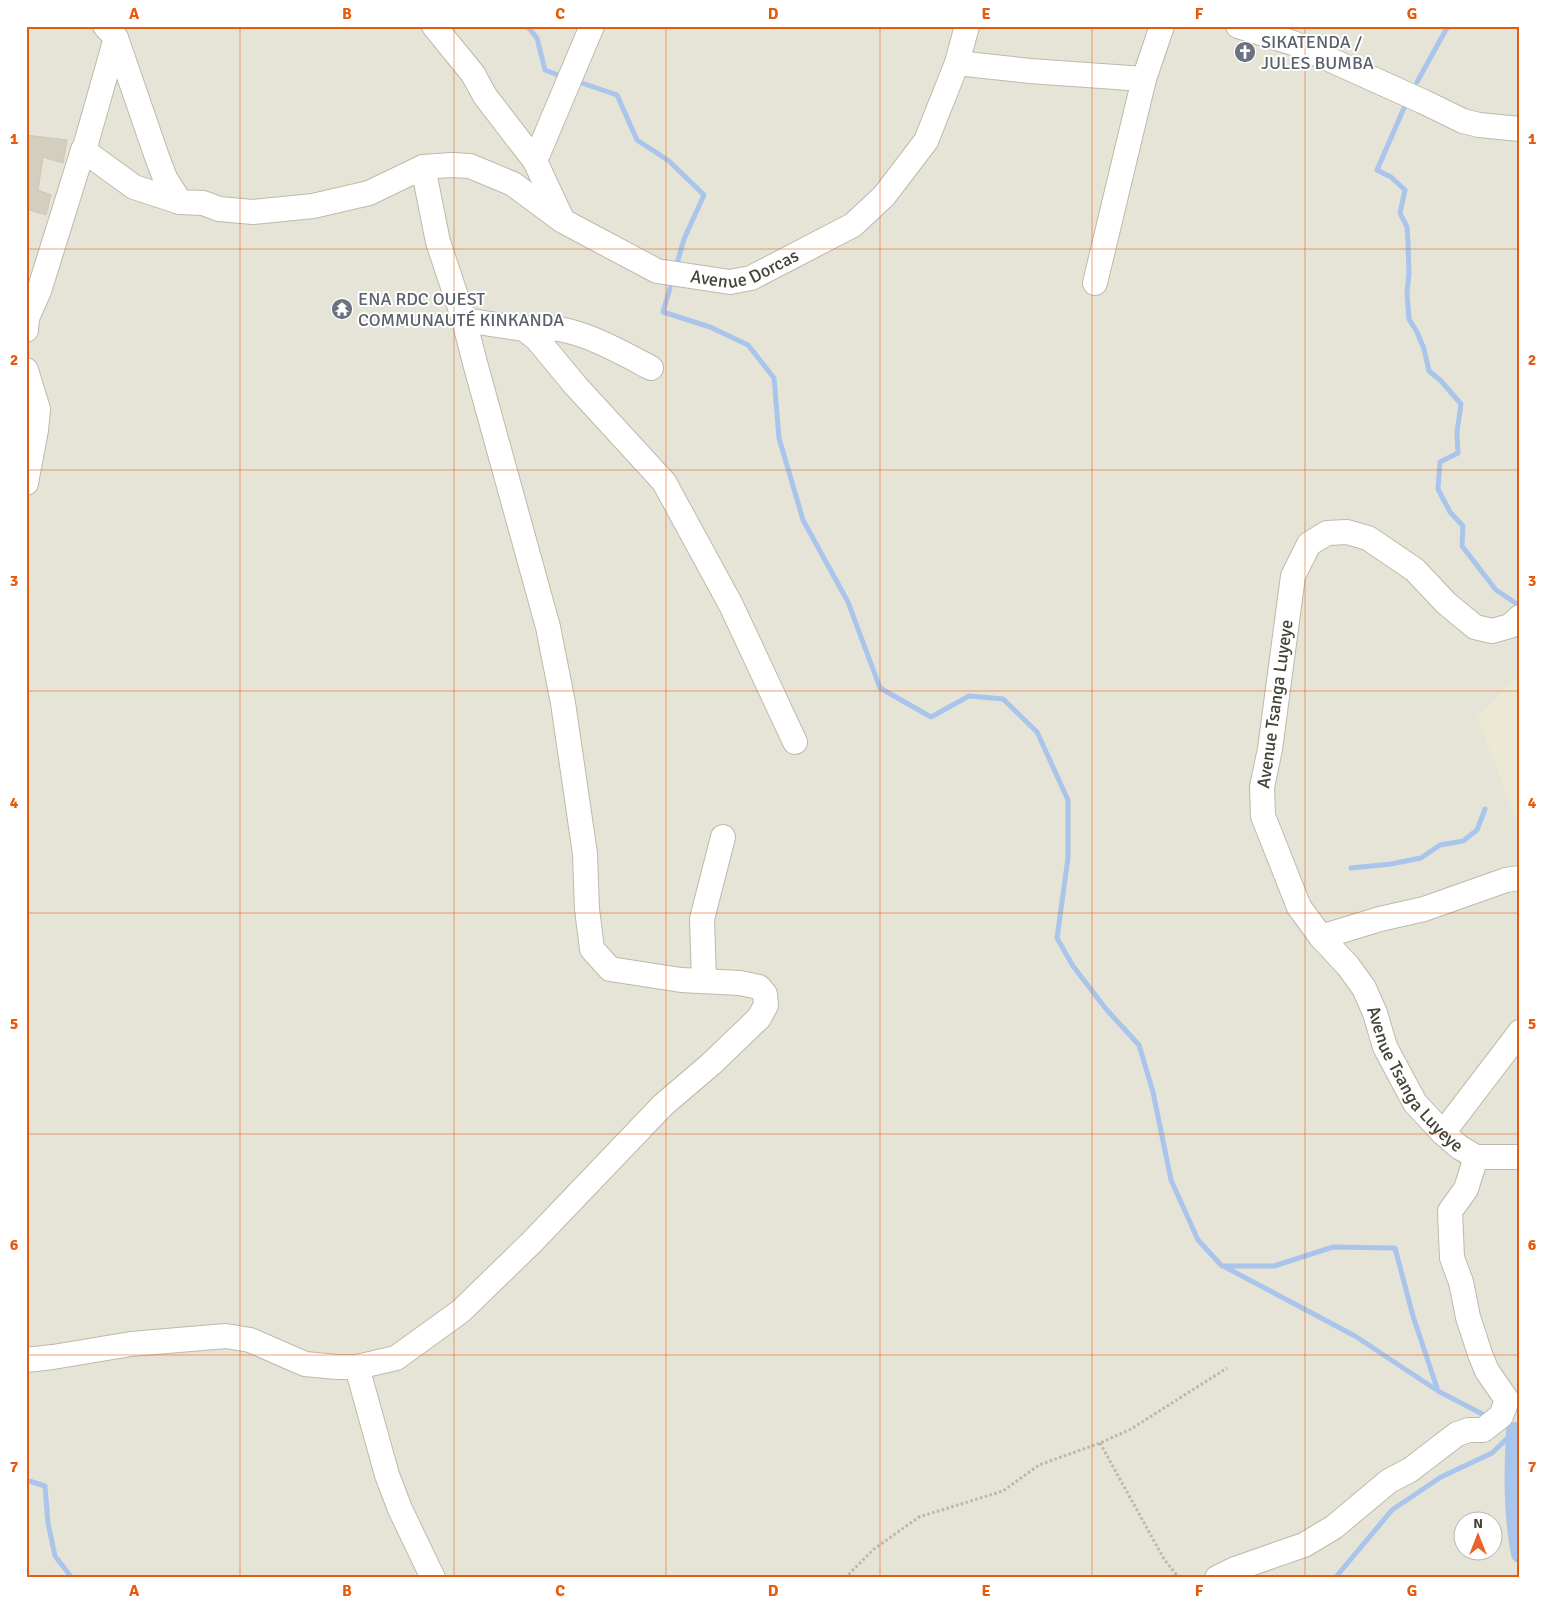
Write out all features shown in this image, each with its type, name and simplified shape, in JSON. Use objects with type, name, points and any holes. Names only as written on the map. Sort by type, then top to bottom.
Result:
[{"type":"street","points":[[434,26],[473,74],[485,96],[535,161],[563,221]]},
{"type":"street","points":[[535,161],[592,26]]},
{"type":"street","name":"Avenue Dorcas","points":[[423,167],[470,166],[513,184],[563,221],[657,270],[730,282],[751,278],[854,225],[884,196],[926,140],[957,63],[967,26]]},
{"type":"street","points":[[1096,283],[1144,79],[1162,26]]},
{"type":"street","points":[[1238,26],[1295,35],[1463,121],[1479,125],[1520,129]]},
{"type":"street","points":[[26,330],[27,318],[39,292],[87,140],[110,32]]},
{"type":"street","points":[[110,32],[165,178],[180,202]]},
{"type":"street","points":[[957,63],[1030,71],[1144,79]]},
{"type":"street","points":[[26,1360],[131,1344],[226,1336],[250,1340],[305,1364],[357,1367],[396,1358],[461,1311],[532,1242],[664,1105],[711,1064],[759,1018],[766,1005],[765,994],[759,987],[740,983],[681,980],[610,969],[592,949],[587,909],[585,854],[563,703],[548,626],[464,320],[438,242],[423,167],[369,193],[313,206],[253,212],[219,209],[203,203],[180,202],[134,186],[83,150]]},
{"type":"street","points":[[464,320],[524,329],[538,326],[570,332],[605,343],[651,368]]},
{"type":"street","points":[[524,329],[537,339],[575,385],[664,482],[731,605],[795,742]]},
{"type":"street","points":[[26,370],[38,409],[34,445],[26,483]]},
{"type":"street","name":"Avenue Tsanga Luyeye","points":[[1520,617],[1510,626],[1492,631],[1475,627],[1446,602],[1414,570],[1368,538],[1347,532],[1327,533],[1309,544],[1293,576],[1270,749],[1262,787],[1263,816],[1299,907],[1321,937],[1348,966],[1364,988],[1375,1013],[1385,1047],[1415,1102],[1443,1134],[1459,1148],[1476,1157],[1520,1157]]},
{"type":"street","points":[[704,981],[702,919],[723,837]]},
{"type":"street","points":[[1321,937],[1380,919],[1424,909],[1506,880],[1520,878]]},
{"type":"street","points":[[1443,1134],[1520,1032]]},
{"type":"street","points":[[1217,1578],[1234,1569],[1304,1545],[1334,1527],[1390,1481],[1410,1470],[1457,1434],[1470,1430],[1483,1430],[1504,1412],[1480,1354],[1468,1317],[1461,1282],[1452,1258],[1450,1212],[1466,1189],[1476,1157]]},
{"type":"street","points":[[357,1367],[387,1476],[400,1509],[433,1578]]},
{"type":"path","points":[[846,1578],[874,1549],[920,1517],[1003,1491],[1039,1465],[1100,1443],[1131,1429],[1227,1368]]},
{"type":"path","points":[[1100,1443],[1164,1559],[1179,1578]]},
{"type":"shaded area","points":[[26,26],[1520,26],[1520,1578],[26,1578]]},
{"type":"shaded area","points":[[1520,673],[1520,828],[1477,717]]},
{"type":"building","points":[[26,135],[67,140],[63,163],[43,157],[38,190],[51,195],[46,215],[26,209]]},
{"type":"waterway","points":[[527,26],[537,38],[545,70],[563,77]]},
{"type":"waterway","points":[[1417,82],[1448,26]]},
{"type":"waterway","points":[[576,81],[617,95],[637,140],[669,161],[704,195],[684,239],[678,260]]},
{"type":"waterway","points":[[1404,108],[1377,170],[1391,177],[1405,190],[1400,213],[1407,227],[1409,319],[1424,349],[1429,371],[1441,381],[1461,404],[1457,432],[1458,453],[1440,462],[1438,489],[1450,512],[1463,526],[1462,546],[1496,590],[1520,606]]},
{"type":"waterway","points":[[670,288],[663,312],[710,327],[748,345],[774,378],[779,438],[803,520],[848,602],[880,688],[931,717],[969,696],[1003,699],[1037,732],[1068,800],[1068,858],[1057,938],[1073,966],[1106,1009],[1139,1045],[1153,1092],[1171,1180],[1198,1240],[1222,1266],[1274,1266],[1333,1247],[1395,1248],[1413,1316],[1438,1391],[1488,1417]]},
{"type":"waterway","points":[[1351,868],[1391,864],[1421,858],[1440,845],[1463,841],[1477,830],[1485,809]]},
{"type":"waterway","points":[[1225,1267],[1355,1336],[1438,1391]]},
{"type":"waterway","points":[[1502,1424],[1520,1433]]},
{"type":"waterway","points":[[1335,1578],[1392,1510],[1441,1477],[1492,1453],[1515,1431]]},
{"type":"waterway","points":[[1515,1431],[1514,1508],[1520,1554]]},
{"type":"waterway","points":[[26,1480],[45,1486],[48,1523],[55,1556],[72,1578]]},
{"type":"place","name":"SIKATENDA / JULES BUMBA","points":[[1245,52]]},
{"type":"place","name":"ENA RDC OUEST COMMUNAUTÉ KINKANDA","points":[[342,309]]}]
